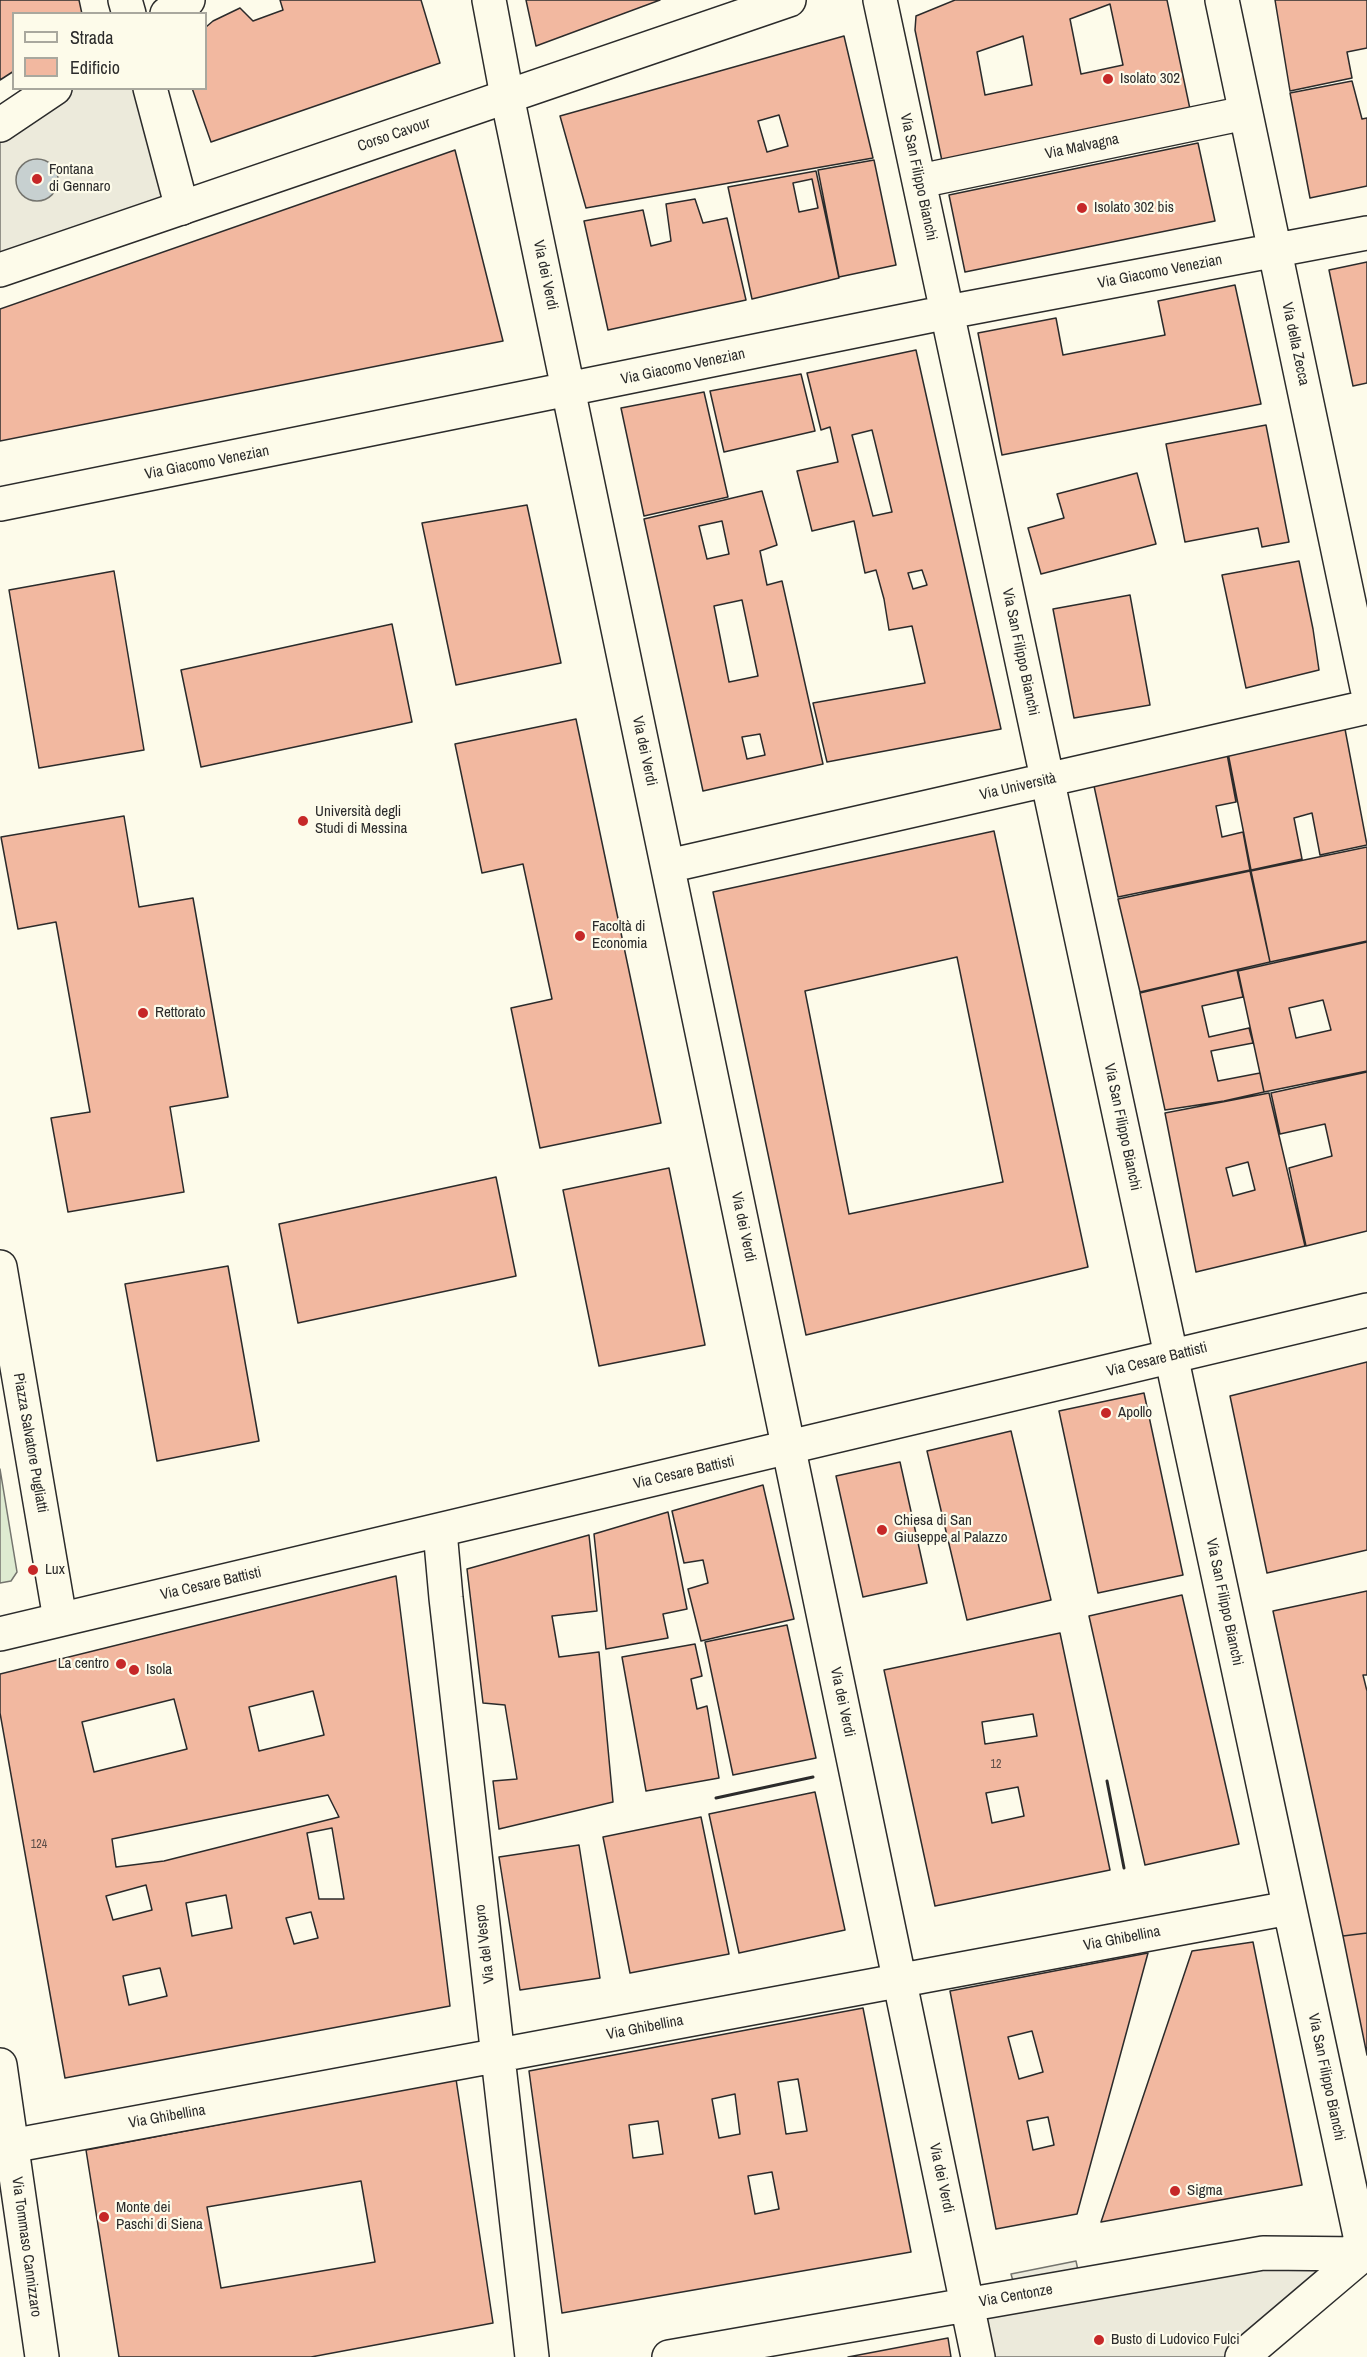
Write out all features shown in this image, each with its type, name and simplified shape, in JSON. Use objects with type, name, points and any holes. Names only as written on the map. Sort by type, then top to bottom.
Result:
[{"type":"street","points":[[171,12],[188,0]]},
{"type":"street","name":"Via dei Verdi","points":[[489,0],[507,96],[978,2357]]},
{"type":"street","name":"Corso Cavour","points":[[0,270],[789,0]]},
{"type":"street","name":"Via San Filippo Bianchi","points":[[880,0],[1365,2253]]},
{"type":"street","name":"Via della Zecca","points":[[1222,0],[1367,688]]},
{"type":"street","points":[[0,125],[52,90]]},
{"type":"street","points":[[151,90],[182,208]]},
{"type":"street","name":"Via Malvagna","points":[[920,181],[1245,113]]},
{"type":"street","name":"Via Giacomo Venezian","points":[[0,504],[948,312],[1367,233]]},
{"type":"street","name":"Via Università","points":[[668,866],[1367,706]]},
{"type":"street","name":"Piazza Salvatore Pugliatti","points":[[0,1266],[60,1620]]},
{"type":"street","name":"Via Cesare Battisti","points":[[0,1634],[1367,1310]]},
{"type":"street","name":"Via del Vespro","points":[[440,1531],[532,2357]]},
{"type":"street","name":"Via Ghibellina","points":[[6,2147],[1289,1908]]},
{"type":"street","name":"Via Tommaso Cannizzaro","points":[[0,2065],[6,2147],[42,2357]]},
{"type":"street","name":"Via Centonze","points":[[669,2357],[1263,2253],[1365,2253]]},
{"type":"street","points":[[1242,2357],[1365,2253]]},
{"type":"green space","points":[[0,1469],[17,1572],[11,1581],[0,1583]]},
{"type":"shaded area","points":[[53,90],[150,90],[182,208],[0,270],[0,125]]},
{"type":"shaded area","name":"Fontana di Gennaro","points":[[37,159],[45,160],[52,165],[57,172],[57,188],[52,195],[45,200],[37,201],[29,200],[22,195],[17,188],[16,180],[17,172],[22,165],[29,160]]},
{"type":"shaded area","points":[[1364,2254],[1242,2357],[978,2357],[967,2305]]},
{"type":"shaded area","points":[[1076,2261],[1079,2275],[1015,2288],[1011,2274]]},
{"type":"building","points":[[0,0],[79,0],[82,12],[12,12],[12,72],[0,80]]},
{"type":"building","points":[[280,0],[421,0],[440,63],[211,142],[193,90],[207,90],[207,26],[240,8],[253,21],[283,10]]},
{"type":"building","points":[[526,0],[660,0],[536,46]]},
{"type":"building","name":"Isolato 302","points":[[955,0],[1167,0],[1190,109],[942,161],[915,30],[916,16]],"holes":[[[1110,4],[1123,65],[1081,74],[1070,19]],[[1023,36],[1032,85],[985,95],[977,52]]]},
{"type":"building","points":[[1275,0],[1367,0],[1367,48],[1347,52],[1352,78],[1290,91]]},
{"type":"building","points":[[844,36],[873,158],[586,208],[560,116]],"holes":[[[779,115],[788,146],[767,152],[758,121]]]},
{"type":"building","points":[[1352,81],[1362,119],[1367,118],[1367,186],[1310,198],[1290,93]]},
{"type":"building","name":"Isolato 302 bis","points":[[1198,143],[1215,221],[965,272],[949,195]]},
{"type":"building","points":[[455,150],[503,341],[0,441],[0,309]]},
{"type":"building","points":[[874,160],[896,265],[839,277],[818,170]]},
{"type":"building","points":[[816,171],[839,278],[752,299],[728,187]],"holes":[[[812,179],[818,208],[799,212],[793,183]]]},
{"type":"building","points":[[695,199],[703,223],[727,218],[746,300],[608,330],[584,221],[643,210],[651,246],[671,241],[666,204]]},
{"type":"building","points":[[1367,262],[1367,383],[1353,386],[1329,270]]},
{"type":"building","points":[[1235,285],[1261,404],[1002,455],[978,333],[1056,318],[1063,355],[1165,335],[1158,301]]},
{"type":"building","points":[[916,350],[1001,729],[827,762],[813,703],[925,683],[912,626],[889,630],[876,570],[865,573],[854,521],[812,531],[797,471],[838,462],[830,427],[821,430],[807,373]],"holes":[[[872,430],[892,512],[873,516],[852,435]],[[922,570],[927,585],[913,589],[908,573]]]},
{"type":"building","points":[[801,374],[815,431],[724,452],[710,391]]},
{"type":"building","points":[[704,392],[728,497],[644,516],[621,408]]},
{"type":"building","points":[[1266,425],[1289,542],[1262,547],[1258,528],[1185,542],[1166,444]]},
{"type":"building","points":[[1137,473],[1156,544],[1041,574],[1028,528],[1064,518],[1057,494]]},
{"type":"building","points":[[762,491],[777,545],[760,551],[767,585],[782,581],[823,764],[703,791],[644,519]],"holes":[[[722,521],[729,554],[707,559],[699,526]],[[742,600],[758,676],[729,682],[714,606]],[[760,734],[765,755],[747,759],[742,737]]]},
{"type":"building","points":[[527,505],[561,663],[456,685],[422,523]]},
{"type":"building","points":[[1299,561],[1319,670],[1246,688],[1222,575]]},
{"type":"building","points":[[114,571],[144,750],[39,768],[9,590]]},
{"type":"building","points":[[1130,595],[1150,705],[1074,718],[1053,609]]},
{"type":"building","points":[[392,624],[412,722],[201,767],[181,670]]},
{"type":"building","name":"Facoltà di Economia","points":[[576,719],[661,1123],[540,1148],[511,1008],[552,999],[523,864],[482,873],[455,744]]},
{"type":"building","points":[[1345,729],[1367,845],[1320,855],[1312,813],[1294,818],[1302,859],[1251,870],[1228,753]]},
{"type":"building","points":[[1227,754],[1236,802],[1216,806],[1222,837],[1243,832],[1250,870],[1118,897],[1094,786]]},
{"type":"building","name":"Rettorato","points":[[124,816],[139,907],[193,898],[228,1097],[170,1107],[184,1192],[68,1212],[51,1118],[90,1112],[56,922],[18,929],[1,837]]},
{"type":"building","points":[[994,831],[1088,1267],[806,1335],[713,892]],"holes":[[[957,957],[1003,1182],[849,1214],[805,991]]]},
{"type":"building","points":[[1367,847],[1367,941],[1270,962],[1251,871]]},
{"type":"building","points":[[1250,871],[1270,962],[1140,992],[1118,899]]},
{"type":"building","points":[[1367,942],[1367,1071],[1264,1092],[1238,971]],"holes":[[[1323,1000],[1331,1030],[1296,1038],[1289,1008]]]},
{"type":"building","points":[[1237,970],[1243,997],[1202,1006],[1209,1037],[1249,1028],[1253,1043],[1211,1051],[1218,1081],[1260,1073],[1264,1092],[1165,1110],[1140,993]]},
{"type":"building","points":[[1367,1072],[1367,1231],[1306,1246],[1289,1168],[1332,1156],[1325,1124],[1280,1134],[1271,1093]]},
{"type":"building","points":[[1269,1093],[1305,1246],[1196,1272],[1165,1113]],"holes":[[[1248,1162],[1255,1190],[1233,1196],[1226,1168]]]},
{"type":"building","points":[[669,1168],[705,1345],[599,1366],[563,1190]]},
{"type":"building","points":[[496,1177],[516,1276],[298,1323],[279,1224]]},
{"type":"building","points":[[228,1266],[259,1441],[157,1461],[125,1284]]},
{"type":"building","points":[[1367,1362],[1367,1550],[1267,1573],[1230,1396]]},
{"type":"building","points":[[1144,1393],[1183,1575],[1098,1593],[1059,1411]]},
{"type":"building","points":[[1011,1431],[1051,1600],[967,1620],[927,1451]]},
{"type":"building","name":"Chiesa di San Giuseppe al Palazzo","points":[[900,1462],[927,1583],[863,1597],[836,1476]]},
{"type":"building","points":[[763,1485],[794,1619],[701,1641],[688,1589],[708,1583],[703,1560],[684,1563],[672,1511]]},
{"type":"building","points":[[668,1512],[687,1609],[663,1614],[668,1638],[606,1649],[594,1534]]},
{"type":"building","points":[[589,1535],[597,1611],[552,1616],[559,1657],[599,1652],[613,1802],[499,1829],[493,1781],[517,1779],[505,1705],[483,1703],[467,1569]]},
{"type":"building","points":[[396,1576],[450,2006],[65,2078],[0,1713],[0,1674]],"holes":[[[313,1691],[324,1735],[259,1751],[249,1707]],[[174,1699],[187,1749],[94,1772],[82,1722]],[[328,1795],[339,1817],[164,1861],[116,1867],[112,1839]],[[332,1828],[344,1899],[319,1899],[307,1833]],[[146,1885],[152,1910],[113,1920],[106,1896]],[[226,1895],[232,1928],[192,1936],[186,1903]],[[311,1912],[318,1938],[294,1944],[286,1918]],[[160,1968],[167,1996],[129,2005],[123,1976]]]},
{"type":"building","points":[[1367,1591],[1367,1675],[1363,1675],[1367,1691],[1367,1933],[1343,1936],[1273,1611]]},
{"type":"building","points":[[1182,1595],[1239,1844],[1145,1865],[1089,1616]]},
{"type":"building","points":[[787,1625],[816,1758],[733,1775],[705,1642]]},
{"type":"building","points":[[1060,1633],[1110,1870],[935,1906],[884,1670]],"holes":[[[1033,1714],[1037,1736],[985,1744],[982,1722]],[[1018,1787],[1024,1816],[992,1823],[986,1793]]]},
{"type":"building","points":[[695,1644],[702,1676],[691,1679],[697,1709],[707,1706],[719,1778],[646,1791],[622,1657]]},
{"type":"building","points":[[815,1792],[845,1930],[739,1953],[709,1814]]},
{"type":"building","points":[[701,1817],[729,1954],[630,1973],[603,1837]]},
{"type":"building","points":[[579,1845],[600,1978],[520,1990],[499,1857]]},
{"type":"building","points":[[1367,1933],[1367,2055],[1343,1936]]},
{"type":"building","points":[[1253,1942],[1302,2185],[1101,2222],[1192,1951]]},
{"type":"building","points":[[1148,1953],[1077,2214],[996,2229],[950,1991]],"holes":[[[1032,2031],[1043,2072],[1019,2079],[1008,2037]],[[1048,2117],[1054,2145],[1033,2150],[1027,2121]]]},
{"type":"building","points":[[863,2008],[911,2252],[562,2313],[529,2071]],"holes":[[[798,2079],[807,2131],[786,2134],[778,2082]],[[735,2094],[740,2134],[719,2138],[712,2099]],[[658,2121],[663,2154],[633,2158],[629,2125]],[[772,2172],[779,2209],[755,2214],[748,2176]]]},
{"type":"building","points":[[456,2079],[493,2323],[311,2357],[119,2357],[86,2150]],"holes":[[[361,2181],[375,2262],[221,2288],[207,2207]]]},
{"type":"building","points":[[948,2338],[951,2357],[848,2357]]},
{"type":"wall","points":[[716,1798],[813,1777]]},
{"type":"wall","points":[[1107,1781],[1124,1868]]},
{"type":"place","name":"Isolato 302","points":[[1108,79]]},
{"type":"place","name":"Fontana di Gennaro","points":[[37,179]]},
{"type":"place","name":"Isolato 302 bis","points":[[1082,208]]},
{"type":"place","name":"Università degli Studi di Messina","points":[[303,821]]},
{"type":"place","name":"Facoltà di Economia","points":[[580,936]]},
{"type":"place","name":"Rettorato","points":[[143,1013]]},
{"type":"place","name":"Apollo","points":[[1106,1413]]},
{"type":"place","name":"Chiesa di San Giuseppe al Palazzo","points":[[882,1530]]},
{"type":"place","name":"Lux","points":[[33,1570]]},
{"type":"place","name":"La centro","points":[[121,1664]]},
{"type":"place","name":"Isola","points":[[134,1670]]},
{"type":"place","name":"Sigma","points":[[1175,2191]]},
{"type":"place","name":"Monte dei Paschi di Siena","points":[[104,2217]]},
{"type":"place","name":"Busto di Ludovico Fulci","points":[[1099,2340]]}]
